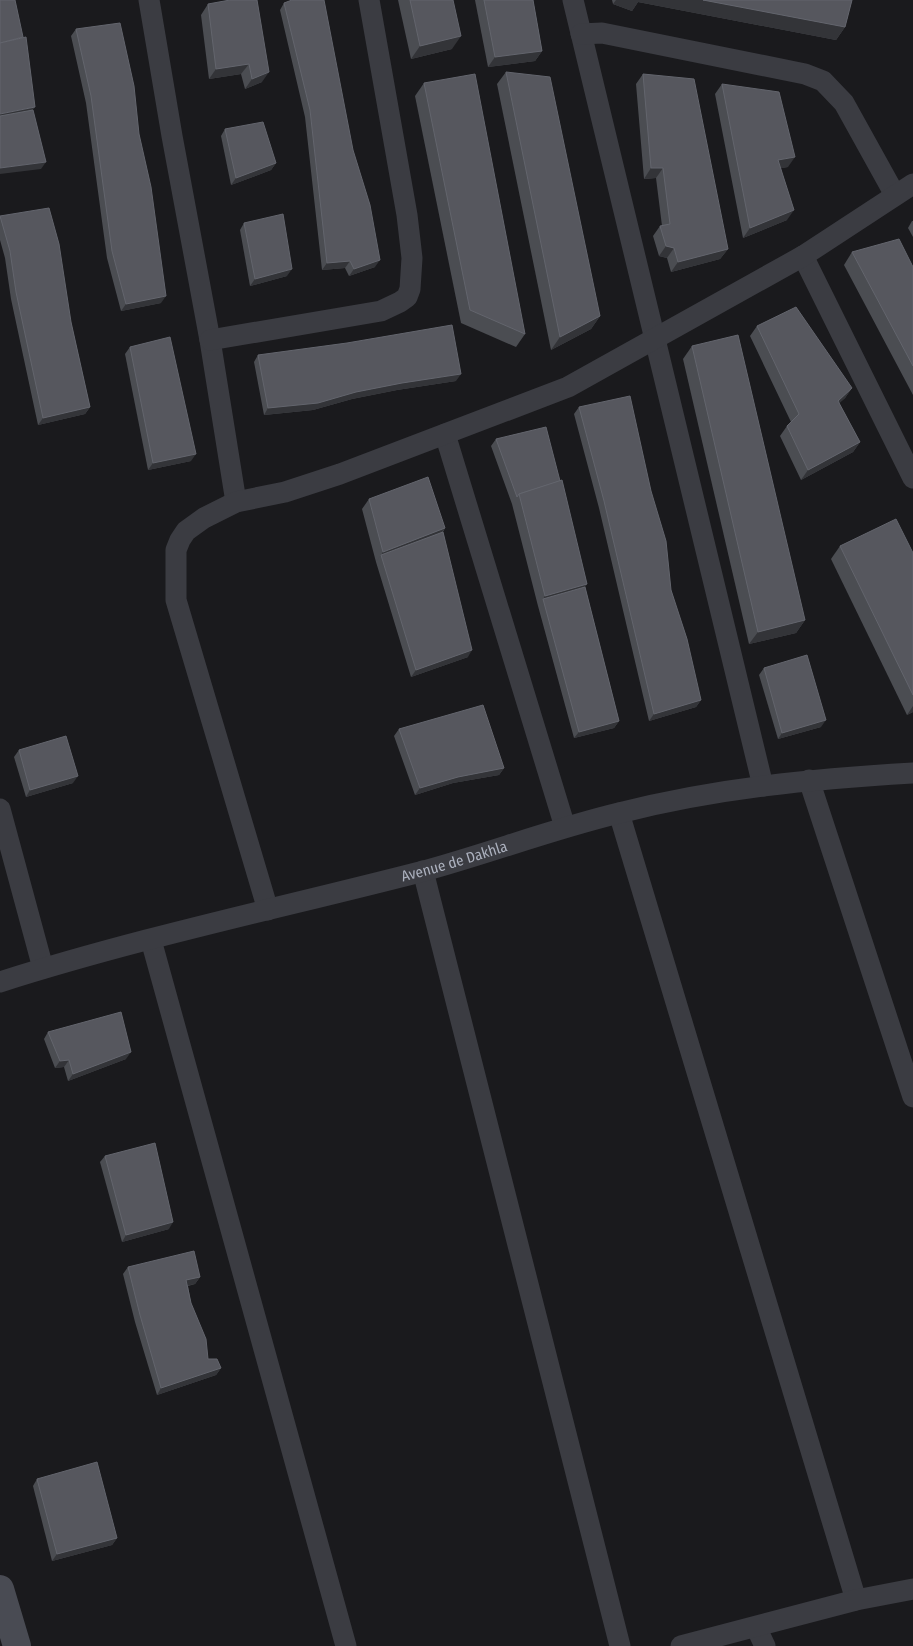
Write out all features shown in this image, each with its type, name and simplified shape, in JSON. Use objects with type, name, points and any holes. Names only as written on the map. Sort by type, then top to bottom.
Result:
[{"type":"main road","points":[[0,1590],[17,1646]]},
{"type":"street","points":[[149,0],[210,340],[236,502]]},
{"type":"street","points":[[210,340],[381,311],[400,302],[407,296],[410,289],[412,258],[407,216],[369,0]]},
{"type":"street","points":[[573,0],[763,786]]},
{"type":"street","points":[[581,34],[602,33],[805,74],[823,81],[844,102],[895,195]]},
{"type":"street","points":[[268,910],[176,600],[176,550],[186,531],[204,518],[236,502],[284,492],[340,474],[568,387],[803,256],[913,184]]},
{"type":"street","points":[[803,256],[913,478]]},
{"type":"street","points":[[445,434],[565,827]]},
{"type":"street","name":"Avenue de Dakhla","points":[[0,982],[43,968],[423,871],[565,827],[619,813],[703,794],[809,780],[913,773]]},
{"type":"street","points":[[809,780],[913,1097]]},
{"type":"street","points":[[0,809],[43,968]]},
{"type":"street","points":[[619,813],[856,1600]]},
{"type":"street","points":[[423,871],[620,1646]]},
{"type":"street","points":[[151,940],[346,1646]]},
{"type":"street","points":[[681,1646],[856,1600],[913,1588]]},
{"type":"street","points":[[756,1627],[765,1646]]},
{"type":"building","points":[[0,0],[15,0],[23,37],[0,43]]},
{"type":"building","points":[[230,0],[257,0],[269,72],[252,79],[249,64],[216,69],[208,4]]},
{"type":"building","points":[[292,0],[324,0],[353,150],[370,205],[380,260],[354,269],[350,261],[327,263],[310,110],[284,3]]},
{"type":"building","points":[[410,0],[453,0],[461,36],[420,46]]},
{"type":"building","points":[[484,0],[533,0],[542,51],[495,57]]},
{"type":"building","points":[[703,0],[852,0],[845,27]]},
{"type":"building","points":[[120,23],[134,86],[139,134],[151,187],[166,296],[126,304],[112,251],[91,96],[76,29]]},
{"type":"building","points":[[26,37],[35,107],[0,114],[0,43]]},
{"type":"building","points":[[506,72],[550,77],[600,316],[560,337]]},
{"type":"building","points":[[475,74],[525,334],[470,310],[424,83]]},
{"type":"building","points":[[643,74],[694,79],[728,249],[678,262],[674,248],[666,246],[660,226],[670,224],[663,168],[651,168]]},
{"type":"building","points":[[722,84],[779,92],[795,157],[778,160],[794,210],[750,228]]},
{"type":"building","points":[[33,110],[46,162],[0,168],[0,116]]},
{"type":"building","points":[[263,122],[276,163],[236,178],[225,129]]},
{"type":"building","points":[[49,208],[59,244],[71,322],[90,407],[43,418],[16,292],[10,251],[0,216]]},
{"type":"building","points":[[283,214],[292,269],[255,279],[244,223]]},
{"type":"building","points":[[899,239],[913,267],[913,366],[852,252]]},
{"type":"building","points":[[796,307],[852,388],[838,401],[860,442],[808,470],[787,426],[799,414],[757,326]]},
{"type":"building","points":[[452,325],[461,374],[356,392],[318,403],[268,408],[258,355],[347,343]]},
{"type":"building","points":[[738,335],[805,620],[758,632],[692,346]]},
{"type":"building","points":[[170,337],[196,454],[153,463],[130,347]]},
{"type":"building","points":[[630,396],[651,491],[666,541],[671,590],[687,639],[701,700],[654,714],[604,501],[579,407]]},
{"type":"building","points":[[546,427],[560,481],[519,494],[517,497],[496,439]]},
{"type":"building","points":[[428,477],[445,528],[383,552],[369,499]]},
{"type":"building","points":[[562,480],[587,584],[545,596],[519,494]]},
{"type":"building","points":[[896,519],[913,553],[913,695],[840,546]]},
{"type":"building","points":[[443,532],[472,650],[416,670],[381,555]]},
{"type":"building","points":[[585,587],[619,721],[579,732],[543,599]]},
{"type":"building","points":[[807,655],[826,720],[782,733],[764,668]]},
{"type":"building","points":[[483,705],[504,768],[458,777],[420,788],[399,729]]},
{"type":"building","points":[[66,736],[78,776],[30,790],[19,750]]},
{"type":"building","points":[[121,1012],[131,1052],[73,1074],[69,1060],[60,1061],[48,1032]]},
{"type":"building","points":[[155,1143],[173,1222],[126,1235],[105,1156]]},
{"type":"building","points":[[194,1251],[200,1277],[186,1280],[191,1303],[206,1339],[208,1359],[217,1359],[221,1368],[161,1388],[128,1267]]},
{"type":"building","points":[[97,1462],[117,1538],[57,1554],[37,1479]]}]
